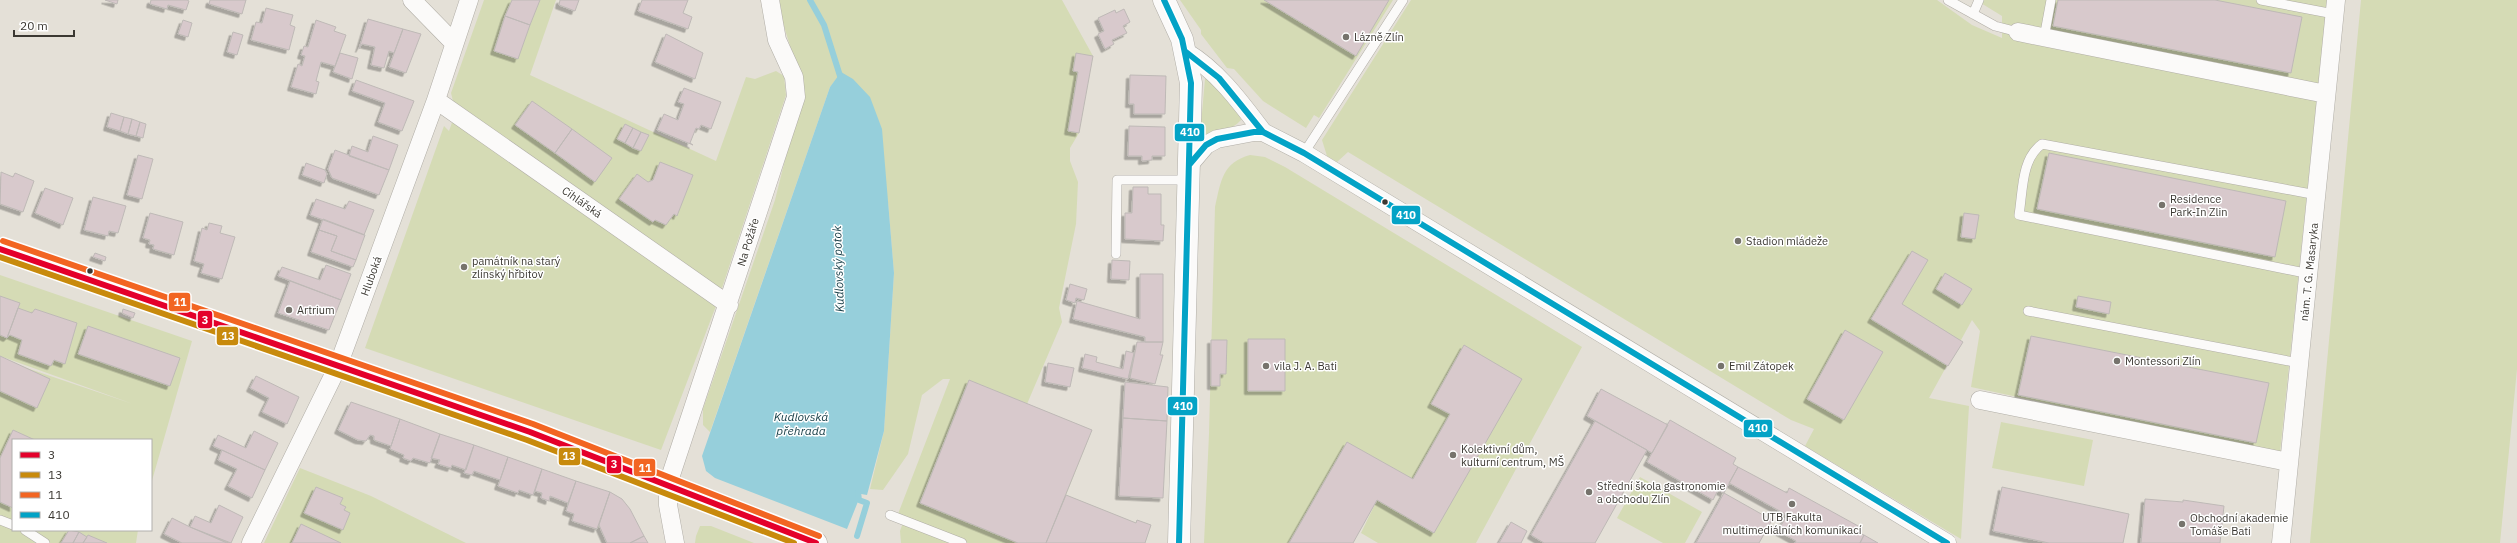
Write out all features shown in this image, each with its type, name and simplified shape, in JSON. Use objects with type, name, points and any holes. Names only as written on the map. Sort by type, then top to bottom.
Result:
[{"type":"street","points":[[412,0],[454,43]]},
{"type":"street","points":[[428,0],[454,43]]},
{"type":"street","name":"Hluboká","points":[[251,543],[338,366],[436,100],[469,0]]},
{"type":"street","name":"Na Požáře","points":[[675,543],[668,505],[668,484],[796,97],[794,78],[777,40],[770,0]]},
{"type":"street","points":[[1164,0],[1178,26],[1186,52],[1191,83],[1179,543]]},
{"type":"street","name":"nám. T. G. Masaryka","points":[[2281,543],[2288,462],[2310,274],[2335,7]]},
{"type":"street","points":[[2018,32],[2326,94]]},
{"type":"street","points":[[1186,52],[1208,66],[1240,102],[1263,132],[1304,153],[1947,543]]},
{"type":"street","name":"Cihlářská","points":[[436,100],[728,305]]},
{"type":"street","points":[[1189,172],[1206,145],[1217,139],[1230,135],[1263,132]]},
{"type":"street","points":[[0,249],[530,432],[668,484],[816,543]]},
{"type":"street","points":[[1980,400],[2288,462]]},
{"type":"lane","points":[[1304,153],[1403,0]]},
{"type":"lane","points":[[1948,0],[1995,26],[2018,32]]},
{"type":"lane","points":[[1973,14],[1979,0]]},
{"type":"lane","points":[[2044,38],[2051,0]]},
{"type":"lane","points":[[2261,0],[2335,7]]},
{"type":"lane","points":[[2310,274],[2019,215],[2028,160],[2033,150],[2042,144],[2317,196]]},
{"type":"lane","points":[[1116,254],[1118,180],[1189,172]]},
{"type":"lane","points":[[2028,311],[2300,363]]},
{"type":"lane","points":[[890,514],[962,543]]},
{"type":"lane","points":[[0,520],[12,525]]},
{"type":"lane","points":[[27,531],[45,543]]},
{"type":"green space","points":[[484,0],[556,0],[530,75],[716,161],[746,77],[755,79],[776,71],[784,76],[786,95],[722,288],[706,283],[453,101],[451,93]]},
{"type":"green space","points":[[780,0],[1062,0],[1093,56],[1079,133],[1070,148],[1070,161],[1078,182],[1076,224],[1059,308],[1062,322],[1027,404],[1092,430],[1066,495],[1136,523],[1137,520],[1151,525],[1145,543],[901,543],[900,531],[905,517],[898,514],[950,379],[943,379],[922,395],[908,454],[883,490],[870,489],[884,431],[894,273],[888,202],[841,73],[830,87],[710,432],[703,425],[703,409],[775,200],[803,88],[779,10]]},
{"type":"green space","points":[[1180,0],[1393,0],[1319,118],[1314,115],[1306,128],[1263,101],[1234,69],[1227,68],[1201,34],[1201,30]]},
{"type":"green space","name":"Stadion mládeže","points":[[1411,0],[1937,0],[1972,25],[2002,38],[2002,16],[1976,0],[2327,0],[2280,453],[1971,387],[1980,331],[1972,320],[1929,398],[1969,406],[1961,539],[1805,446],[1814,429],[1791,420],[1348,152],[1337,162],[1327,156],[1322,140]]},
{"type":"green space","points":[[2361,0],[2517,0],[2517,369],[2500,543],[2310,543]]},
{"type":"green space","points":[[1210,78],[1240,113],[1241,120],[1233,127],[1222,132],[1200,136],[1205,79]]},
{"type":"green space","points":[[454,117],[716,306],[661,450],[365,348],[444,126],[449,131]]},
{"type":"green space","points":[[1250,155],[1265,157],[1285,167],[1582,347],[1476,543],[1378,543],[1361,533],[1377,500],[1347,442],[1289,543],[1204,543],[1209,434],[1215,207],[1221,181],[1228,168],[1241,158]]},
{"type":"green space","points":[[0,275],[192,341],[152,481],[152,439],[12,439],[12,531],[138,531],[136,543],[0,543],[0,359],[133,404],[0,356]]},
{"type":"green space","points":[[2001,422],[2093,440],[2084,486],[1992,468]]},
{"type":"green space","points":[[300,468],[371,496],[466,543],[264,543]]},
{"type":"green space","points":[[1640,477],[1702,512],[1685,543],[1663,543],[1617,518]]},
{"type":"green space","points":[[700,526],[711,526],[754,543],[695,543]]},
{"type":"water","name":"Kudlovská přehrada","points":[[841,72],[853,79],[870,97],[882,129],[894,273],[884,431],[867,495],[861,494],[847,529],[715,478],[706,471],[702,456],[830,87]]},
{"type":"building","points":[[105,0],[118,0],[117,4]]},
{"type":"building","points":[[151,0],[189,1],[186,10],[168,5],[167,9],[150,4]]},
{"type":"building","points":[[210,0],[246,0],[242,14],[209,4]]},
{"type":"building","points":[[512,0],[540,0],[530,25],[505,16]]},
{"type":"building","points":[[560,0],[579,0],[575,11],[559,5]]},
{"type":"building","points":[[642,0],[688,0],[683,13],[692,17],[688,29],[638,11]]},
{"type":"building","name":"Lázně Zlín","points":[[1264,0],[1389,0],[1356,56]]},
{"type":"building","points":[[2058,0],[2215,0],[2302,17],[2291,73],[2053,26]]},
{"type":"building","points":[[266,8],[293,15],[290,25],[295,27],[289,50],[251,40],[256,22],[262,23]]},
{"type":"building","points":[[1124,9],[1130,22],[1123,26],[1127,33],[1112,40],[1114,44],[1105,49],[1098,34],[1104,31],[1098,18],[1115,10],[1116,13]]},
{"type":"building","points":[[505,16],[530,25],[518,59],[494,51]]},
{"type":"building","points":[[368,19],[403,29],[394,53],[389,51],[384,68],[371,65],[375,47],[362,44],[359,49]]},
{"type":"building","points":[[183,20],[192,23],[188,37],[178,34]]},
{"type":"building","points":[[316,20],[336,27],[334,31],[346,35],[335,66],[321,62],[316,81],[319,82],[316,94],[291,87],[298,64],[302,66],[305,56],[301,55],[304,46],[308,47]]},
{"type":"building","points":[[403,29],[421,34],[406,73],[389,67]]},
{"type":"building","points":[[233,32],[243,35],[237,55],[227,52]]},
{"type":"building","points":[[666,34],[703,53],[695,79],[655,62]]},
{"type":"building","points":[[340,53],[358,58],[352,79],[333,72]]},
{"type":"building","points":[[1076,53],[1093,56],[1079,133],[1068,131],[1078,72],[1073,71]]},
{"type":"building","points":[[1130,75],[1166,76],[1165,114],[1134,114],[1134,104],[1129,104]]},
{"type":"building","points":[[356,80],[414,101],[402,131],[378,122],[385,103],[352,91]]},
{"type":"building","points":[[684,88],[721,102],[711,129],[701,125],[699,129],[696,128],[690,143],[693,145],[657,130],[664,114],[678,120],[684,104],[678,102]]},
{"type":"building","points":[[532,101],[572,129],[555,153],[515,125]]},
{"type":"building","points":[[111,113],[124,117],[120,131],[107,127]]},
{"type":"building","points":[[124,117],[132,119],[128,134],[120,131]]},
{"type":"building","points":[[132,119],[140,122],[136,136],[128,134]]},
{"type":"building","points":[[140,122],[146,124],[143,138],[136,136]]},
{"type":"building","points":[[625,124],[633,128],[625,143],[617,139]]},
{"type":"building","points":[[1129,126],[1165,127],[1165,156],[1152,156],[1152,160],[1142,161],[1142,156],[1128,156]]},
{"type":"building","points":[[633,128],[641,132],[633,148],[625,143]]},
{"type":"building","points":[[572,129],[612,158],[595,182],[555,153]]},
{"type":"building","points":[[641,132],[649,135],[641,151],[633,148]]},
{"type":"building","points":[[373,136],[398,145],[389,170],[349,156],[352,146],[368,152]]},
{"type":"building","points":[[335,150],[389,170],[379,195],[332,178],[328,169]]},
{"type":"building","name":"Residence Park-In Zlin","points":[[2049,153],[2286,201],[2275,257],[2037,209]]},
{"type":"building","points":[[138,155],[153,159],[142,199],[127,195]]},
{"type":"building","points":[[660,162],[693,175],[677,216],[674,214],[666,225],[655,220],[653,222],[619,199],[637,174],[648,182],[653,180]]},
{"type":"building","points":[[306,163],[325,170],[327,174],[324,183],[302,175]]},
{"type":"building","points":[[1,172],[13,177],[15,173],[34,181],[23,212],[0,204]]},
{"type":"building","points":[[1133,187],[1148,187],[1148,194],[1161,194],[1161,225],[1164,225],[1163,241],[1125,239],[1125,213],[1132,213]]},
{"type":"building","points":[[45,188],[73,198],[63,225],[35,213]]},
{"type":"building","points":[[93,197],[126,206],[118,233],[109,231],[108,236],[84,230]]},
{"type":"building","points":[[316,199],[345,209],[349,201],[374,210],[364,235],[310,215]]},
{"type":"building","points":[[150,213],[183,222],[174,255],[153,249],[154,245],[149,244],[150,240],[143,238]]},
{"type":"building","points":[[1964,213],[1979,215],[1975,239],[1961,237]]},
{"type":"building","points":[[323,219],[365,235],[356,260],[331,251],[337,236],[319,230]]},
{"type":"building","points":[[209,223],[222,226],[220,233],[235,237],[222,279],[201,273],[204,264],[194,261],[202,228],[207,230]]},
{"type":"building","points":[[319,230],[337,236],[331,251],[356,260],[353,267],[311,252]]},
{"type":"building","points":[[1912,251],[1928,260],[1902,304],[1963,342],[1948,366],[1871,319]]},
{"type":"building","points":[[95,253],[106,257],[105,261],[93,257]]},
{"type":"building","points":[[1112,260],[1130,261],[1129,280],[1111,279]]},
{"type":"building","points":[[326,265],[351,274],[341,300],[278,276],[282,267],[320,280]]},
{"type":"building","points":[[1945,273],[1972,289],[1962,305],[1936,289]]},
{"type":"building","points":[[1140,274],[1163,274],[1163,342],[1145,342],[1145,337],[1073,319],[1077,301],[1140,319]]},
{"type":"building","points":[[290,281],[341,300],[329,330],[278,313]]},
{"type":"building","points":[[1070,284],[1087,289],[1084,300],[1076,298],[1075,303],[1066,300]]},
{"type":"building","points":[[0,296],[20,303],[7,338],[0,335]]},
{"type":"building","points":[[2078,296],[2111,302],[2109,314],[2076,307]]},
{"type":"building","points":[[18,308],[32,313],[35,309],[77,323],[65,364],[54,360],[51,366],[18,354],[22,340],[10,335],[7,338]]},
{"type":"building","points":[[123,309],[135,313],[133,318],[122,313]]},
{"type":"building","points":[[88,326],[180,358],[170,386],[78,354]]},
{"type":"building","points":[[1845,330],[1883,352],[1844,420],[1807,399]]},
{"type":"building","points":[[2031,336],[2269,383],[2256,443],[2018,395]]},
{"type":"building","name":"vila J. A. Bati","points":[[1248,339],[1285,339],[1285,391],[1248,391]]},
{"type":"building","points":[[1211,340],[1227,340],[1226,374],[1220,374],[1220,386],[1211,386]]},
{"type":"building","points":[[1137,342],[1163,342],[1160,355],[1163,355],[1155,384],[1130,378]]},
{"type":"building","name":"Kolektivní dům, kulturní centrum, MŠ","points":[[1464,345],[1522,379],[1434,533],[1377,500],[1353,543],[1289,543],[1347,442],[1413,479],[1450,414],[1431,404]]},
{"type":"building","points":[[1126,351],[1134,353],[1128,379],[1082,368],[1085,354],[1097,357],[1096,362],[1123,369]]},
{"type":"building","points":[[0,356],[50,379],[37,408],[0,391]]},
{"type":"building","points":[[1048,363],[1074,368],[1070,387],[1045,382]]},
{"type":"building","points":[[256,376],[299,397],[287,424],[262,412],[269,398],[250,388]]},
{"type":"building","points":[[969,380],[1092,430],[1046,543],[1018,543],[920,503]]},
{"type":"building","points":[[1125,382],[1168,387],[1167,421],[1123,418]]},
{"type":"building","name":"Střední škola gastronomie a obchodu Zlín","points":[[1601,389],[1668,425],[1652,453],[1587,416]]},
{"type":"building","points":[[351,402],[400,419],[391,446],[374,440],[374,436],[370,435],[366,441],[358,440],[338,430]]},
{"type":"building","points":[[1123,418],[1167,421],[1163,498],[1119,496]]},
{"type":"building","points":[[400,419],[440,434],[430,463],[413,458],[411,461],[403,458],[404,455],[390,449]]},
{"type":"building","points":[[1670,420],[1736,458],[1733,464],[1738,467],[1724,493],[1718,490],[1713,500],[1647,462]]},
{"type":"building","name":"Střední škola gastronomie a obchodu Zlín","points":[[1595,421],[1647,450],[1595,543],[1544,543],[1531,535]]},
{"type":"building","points":[[13,430],[33,439],[12,439],[12,508],[0,502],[0,458]]},
{"type":"building","points":[[254,431],[278,443],[265,470],[213,446],[218,435],[246,448]]},
{"type":"building","points":[[440,434],[474,445],[466,470],[452,465],[451,468],[438,464],[440,460],[431,458]]},
{"type":"building","points":[[474,445],[508,457],[500,480],[474,471],[472,475],[464,473]]},
{"type":"building","points":[[222,450],[265,470],[252,498],[228,486],[237,469],[218,460]]},
{"type":"building","points":[[508,457],[542,469],[533,495],[519,490],[518,493],[498,486]]},
{"type":"building","name":"UTB Fakulta multimediálních komunikací","points":[[1738,467],[1787,493],[1789,488],[1860,527],[1857,532],[1864,535],[1860,543],[1795,543],[1796,541],[1778,531],[1787,515],[1729,483]]},
{"type":"building","points":[[542,469],[576,481],[568,503],[550,496],[549,501],[541,498],[542,493],[535,491]]},
{"type":"building","points":[[576,481],[610,492],[597,529],[572,521],[574,514],[566,511]]},
{"type":"building","points":[[316,487],[343,498],[340,504],[346,507],[344,510],[350,513],[343,530],[304,513]]},
{"type":"building","points":[[2002,487],[2129,514],[2123,543],[2049,543],[1993,531]]},
{"type":"building","points":[[610,492],[622,499],[630,509],[644,536],[630,543],[607,543],[599,525]]},
{"type":"building","points":[[1724,493],[1772,520],[1759,543],[1696,543]]},
{"type":"building","points":[[1066,495],[1136,523],[1137,520],[1151,525],[1145,543],[1046,543]]},
{"type":"building","name":"Obchodní akademie Tomáše Bati","points":[[2145,499],[2183,502],[2183,500],[2224,506],[2220,543],[2141,543]]},
{"type":"building","points":[[219,505],[243,517],[231,543],[190,527],[195,516],[211,523]]},
{"type":"building","points":[[172,518],[227,543],[182,543],[164,534]]},
{"type":"building","points":[[1511,522],[1527,531],[1521,543],[1499,543]]},
{"type":"building","points":[[301,524],[341,543],[292,543]]},
{"type":"building","points":[[68,531],[79,532],[73,543],[61,543]]},
{"type":"building","points":[[79,532],[87,537],[83,543],[73,543]]},
{"type":"building","points":[[88,535],[107,543],[83,543]]},
{"type":"building","points":[[1864,535],[1878,543],[1860,543]]},
{"type":"building","points":[[644,536],[648,543],[630,543]]},
{"type":"waterway","name":"Kudlovský potok","points":[[810,0],[824,25],[841,79]]},
{"type":"waterway","name":"Kudlovský potok","points":[[857,536],[867,503],[859,500],[858,492]]},
{"type":"transit line","name":"410","points":[[1164,0],[1182,39],[1191,83],[1179,543]]},
{"type":"transit line","name":"410","points":[[1186,52],[1219,78],[1263,132]]},
{"type":"transit line","name":"410","points":[[1189,165],[1206,145],[1217,139],[1254,132],[1263,132],[1304,153],[1947,543]]},
{"type":"transit line","name":"11","points":[[3,241],[533,424],[819,536]]},
{"type":"transit line","name":"3","points":[[0,249],[530,432],[816,543]]},
{"type":"transit line","name":"13","points":[[0,257],[527,440],[794,543]]},
{"type":"place","name":"Lázně Zlín","points":[[1346,37]]},
{"type":"place","name":"Residence Park-In Zlin","points":[[2162,205]]},
{"type":"place","name":"Stadion mládeže","points":[[1738,241]]},
{"type":"place","name":"památník na starý zlínský hřbitov","points":[[464,267]]},
{"type":"place","name":"Artrium","points":[[289,310]]},
{"type":"place","name":"Montessori Zlín","points":[[2117,361]]},
{"type":"place","name":"vila J. A. Bati","points":[[1266,366]]},
{"type":"place","name":"Emil Zátopek","points":[[1721,366]]},
{"type":"place","name":"Kolektivní dům, kulturní centrum, MŠ","points":[[1453,455]]},
{"type":"place","name":"Střední škola gastronomie a obchodu Zlín","points":[[1589,492]]},
{"type":"place","name":"UTB Fakulta multimediálních komunikací","points":[[1792,504]]},
{"type":"place","name":"Obchodní akademie Tomáše Bati","points":[[2182,524]]}]
